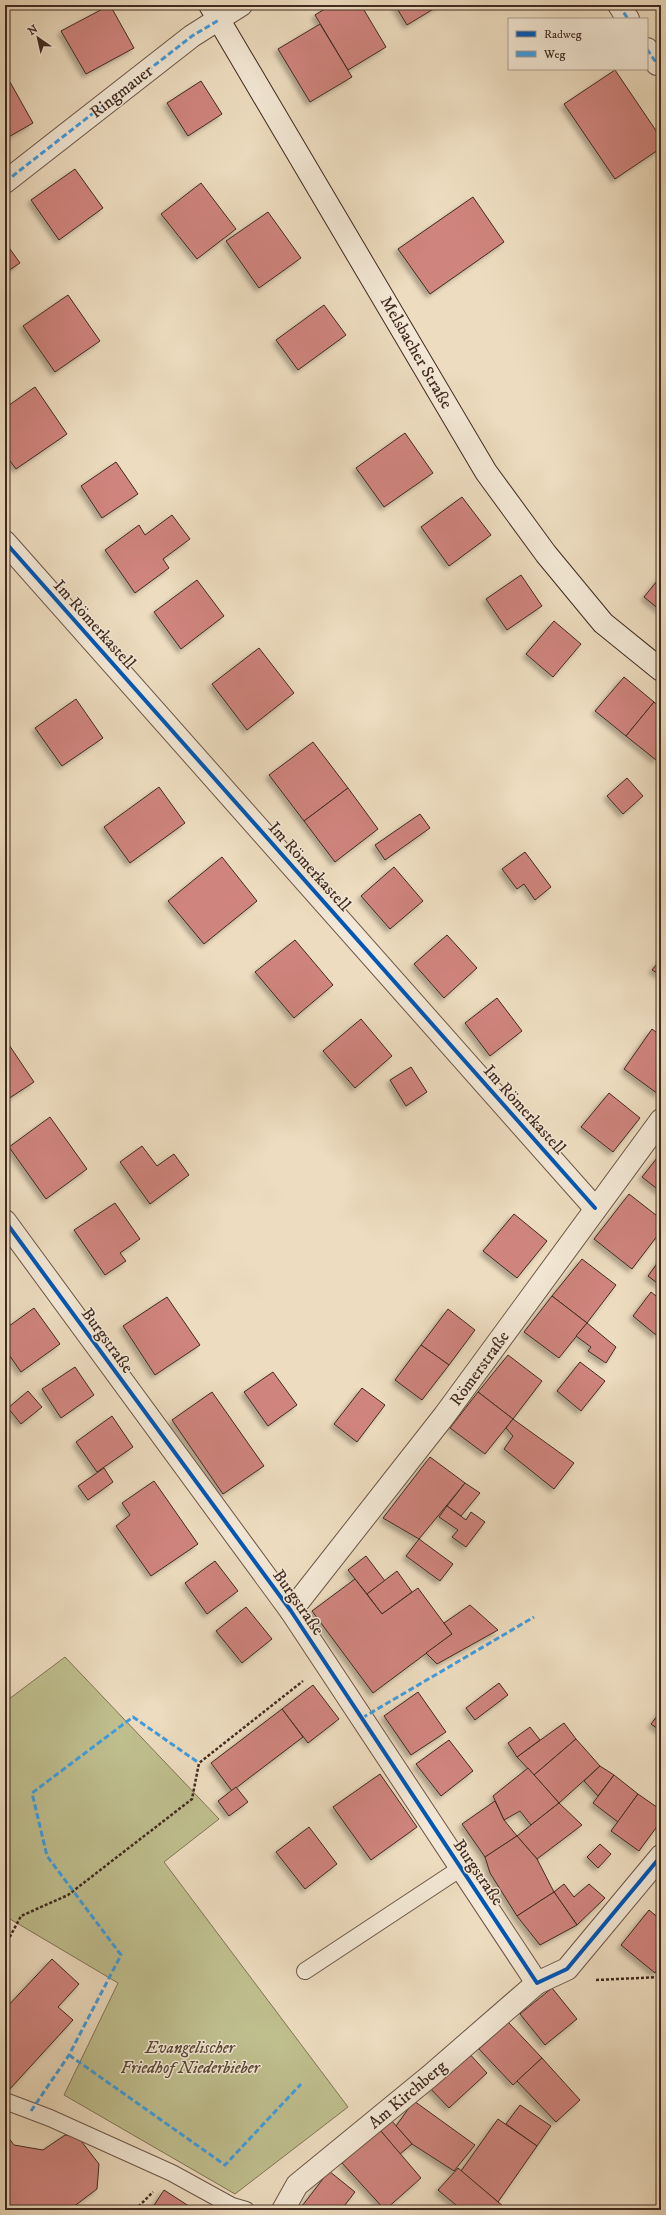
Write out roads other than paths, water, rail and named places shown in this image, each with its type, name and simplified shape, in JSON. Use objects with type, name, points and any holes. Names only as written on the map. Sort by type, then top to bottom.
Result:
[{"type":"street","name":"Ringmauer","points":[[5,182],[192,36],[215,12],[241,5]]},
{"type":"street","points":[[619,5],[627,18]]},
{"type":"street","name":"Melsbacher Straße","points":[[215,12],[486,472],[546,554],[603,623],[661,670]]},
{"type":"street","name":"Im Römerkastell","points":[[5,542],[596,1208]]},
{"type":"street","name":"Römerstraße","points":[[291,1611],[444,1416],[661,1120]]},
{"type":"street","name":"Burgstraße","points":[[9,1236],[291,1611],[537,1983]]},
{"type":"street","points":[[537,1983],[567,1969],[661,1856]]},
{"type":"street","name":"Am Kirchberg","points":[[283,2210],[296,2185],[430,2076],[537,1983]]},
{"type":"lane","points":[[305,1971],[461,1868]]},
{"type":"lane","points":[[5,2102],[50,2118],[172,2174],[232,2206],[246,2210]]},
{"type":"park label","name":"Evangelischer Friedhof Niederbieber","points":[[190,2057]]}]
